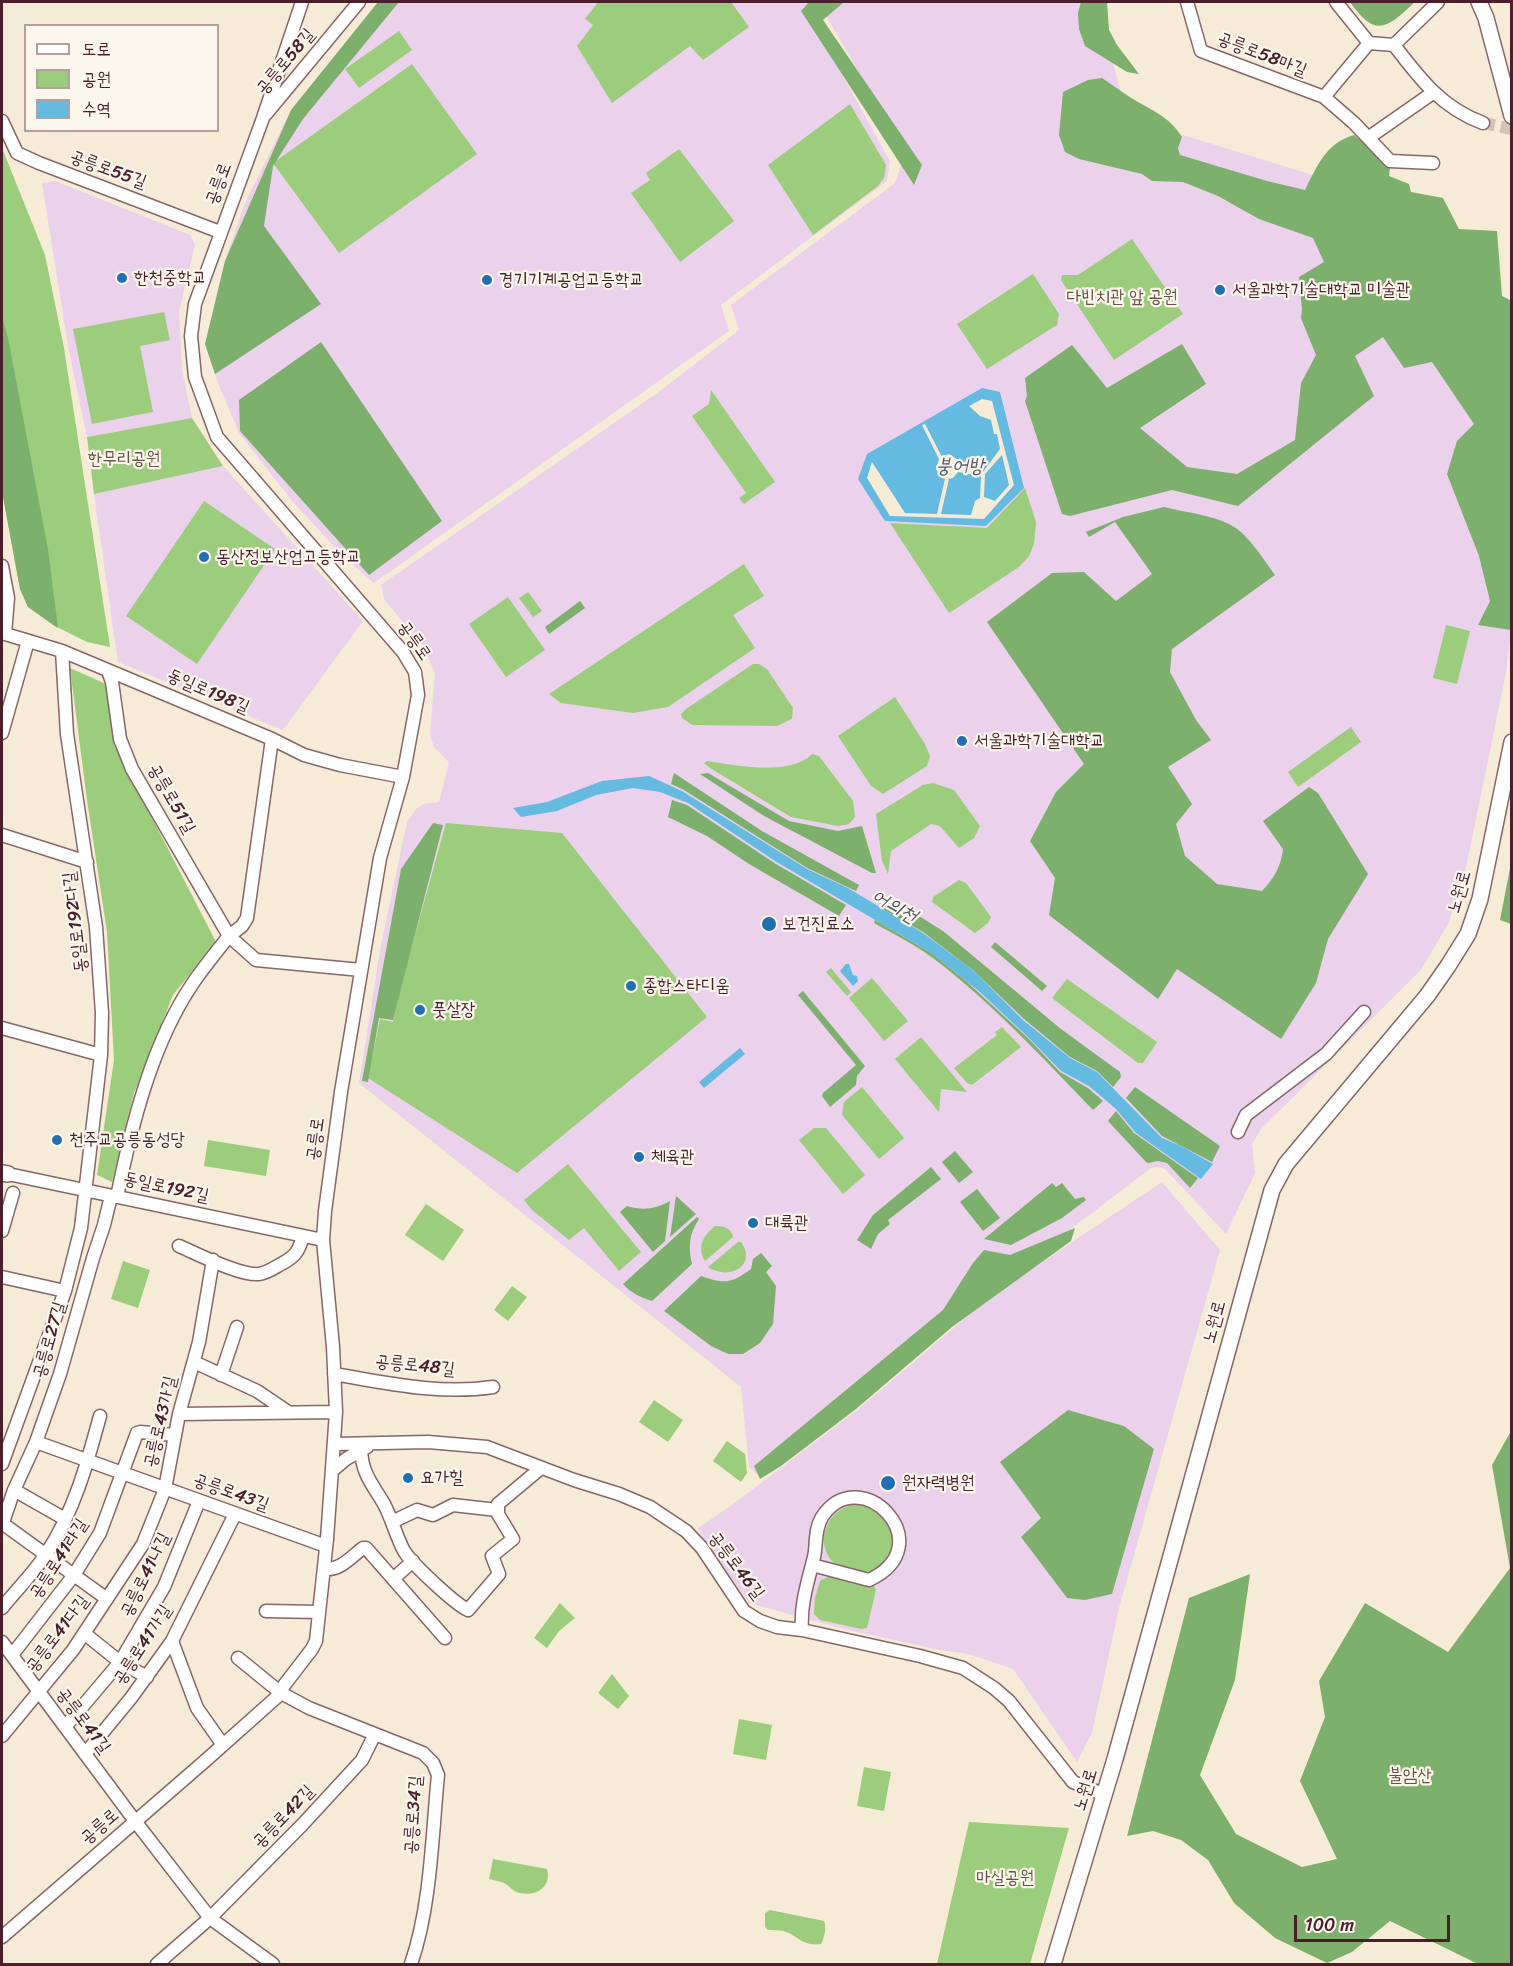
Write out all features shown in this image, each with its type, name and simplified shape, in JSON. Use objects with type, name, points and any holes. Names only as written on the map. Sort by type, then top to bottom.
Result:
[{"type":"main road","points":[[1479,2],[1486,18],[1512,116]]},
{"type":"main road","name":"노원로","points":[[1053,1965],[1105,1795],[1272,1190],[1286,1164],[1427,996],[1468,934],[1482,890],[1512,742]]},
{"type":"street","name":"공릉로","points":[[2,1937],[280,1693],[316,1641],[333,1470],[336,1412],[324,1240],[325,1211],[341,1092],[380,858],[403,777],[418,694],[417,678],[403,652],[217,437],[200,394],[191,352],[193,319],[200,289],[263,118],[302,2]]},
{"type":"street","name":"공릉로58길","points":[[263,118],[359,2]]},
{"type":"street","name":"공릉로58마길","points":[[1188,2],[1201,51],[1323,97],[1354,123],[1390,161],[1433,163]]},
{"type":"street","points":[[1336,2],[1370,42],[1394,45],[1426,86],[1453,108],[1484,123]]},
{"type":"street","points":[[1394,45],[1438,2]]},
{"type":"street","name":"공릉로58마길","points":[[1323,97],[1370,42]]},
{"type":"street","points":[[1368,138],[1434,92]]},
{"type":"street","name":"공릉로55길","points":[[2,121],[18,153],[220,232]]},
{"type":"street","points":[[2,566],[8,598],[3,634]]},
{"type":"street","name":"동일로198길","points":[[3,634],[62,651],[272,739],[304,755],[340,765],[403,777]]},
{"type":"street","points":[[2,733],[28,641]]},
{"type":"street","name":"동일로192다길","points":[[2,1464],[65,1291],[81,1228],[100,1055],[102,1013],[93,896],[67,734],[62,651]]},
{"type":"street","name":"공릉로51길","points":[[108,670],[112,682],[120,739],[132,769],[229,936],[256,960],[361,970]]},
{"type":"street","points":[[114,1197],[151,1068],[169,1025],[192,984],[229,936],[242,926],[247,918],[272,739]]},
{"type":"street","points":[[2,835],[87,862]]},
{"type":"street","points":[[1238,1132],[1246,1115],[1326,1054],[1364,1012]]},
{"type":"street","points":[[2,1028],[100,1055]]},
{"type":"street","name":"동일로192길","points":[[5,1174],[324,1240]]},
{"type":"street","points":[[2,1231],[13,1193]]},
{"type":"street","name":"공릉로27길","points":[[46,1554],[2,1524],[14,1490],[36,1442],[60,1374],[93,1258],[114,1197]]},
{"type":"street","points":[[179,1246],[246,1273],[266,1272],[293,1257],[300,1249],[303,1236]]},
{"type":"street","name":"공릉로43가길","points":[[165,1489],[179,1414],[194,1362],[213,1260]]},
{"type":"street","points":[[2,1277],[65,1291]]},
{"type":"street","points":[[221,1375],[237,1327]]},
{"type":"street","name":"공릉로43가길","points":[[194,1362],[257,1391],[288,1412]]},
{"type":"street","name":"공릉로48길","points":[[334,1374],[417,1388],[470,1390],[493,1387]]},
{"type":"street","points":[[179,1414],[336,1412]]},
{"type":"street","points":[[2,1608],[46,1554],[65,1519],[78,1492],[100,1416]]},
{"type":"street","points":[[123,1474],[138,1432],[175,1435]]},
{"type":"street","name":"공릉로43길","points":[[36,1442],[326,1546]]},
{"type":"street","name":"공릉로46길","points":[[335,1444],[428,1442],[487,1447],[650,1507],[686,1531],[702,1548],[744,1611],[759,1621],[777,1627],[802,1630],[920,1656],[963,1668],[994,1688],[1009,1701],[1073,1782],[1105,1795]]},
{"type":"street","points":[[333,1470],[346,1459],[375,1443]]},
{"type":"street","points":[[361,1450],[368,1481],[383,1503],[405,1551],[434,1582],[468,1610],[499,1574],[492,1555],[513,1539],[498,1514],[499,1503],[541,1468]]},
{"type":"street","name":"공릉로41라길","points":[[12,1655],[74,1575],[100,1533],[123,1474]]},
{"type":"street","name":"공릉로41다길","points":[[2,1736],[73,1650],[107,1599],[143,1544],[165,1489]]},
{"type":"street","points":[[14,1490],[65,1519]]},
{"type":"street","points":[[802,1630],[801,1613],[821,1518],[837,1503],[859,1498],[871,1500],[891,1515],[897,1527],[899,1540],[897,1553],[881,1574],[869,1580],[812,1565]]},
{"type":"street","name":"공릉로41나길","points":[[65,1727],[120,1662],[164,1587],[199,1501]]},
{"type":"street","points":[[392,1522],[417,1510],[433,1515],[453,1505],[497,1509]]},
{"type":"street","name":"공릉로41가길","points":[[85,1755],[147,1677],[172,1641],[235,1514]]},
{"type":"street","points":[[324,1569],[339,1567],[365,1548],[445,1638]]},
{"type":"street","name":"공릉로41다길","points":[[46,1554],[107,1599]]},
{"type":"street","points":[[393,1579],[414,1561]]},
{"type":"street","points":[[266,1611],[319,1612]]},
{"type":"street","points":[[84,1633],[120,1662],[147,1677]]},
{"type":"street","points":[[172,1641],[197,1708],[223,1745]]},
{"type":"street","name":"공릉로41길","points":[[2,1642],[135,1821]]},
{"type":"street","points":[[238,1658],[280,1693]]},
{"type":"street","name":"공릉로34길","points":[[280,1693],[423,1753],[433,1763],[438,1775],[424,1912],[418,1945],[411,1965]]},
{"type":"street","name":"공릉로42길","points":[[157,1965],[210,1918],[302,1825],[362,1760],[375,1734]]},
{"type":"street","points":[[135,1821],[210,1918],[273,1965]]},
{"type":"shaded area","name":"경기기계공업고등학교","points":[[378,2],[819,2],[807,12],[890,161],[887,181],[721,305],[729,331],[374,583],[344,557],[292,501],[239,433],[205,344],[225,261],[244,205],[291,110]]},
{"type":"shaded area","name":"서울과학기술대학교","points":[[833,2],[1099,2],[1102,22],[1123,100],[1170,131],[1381,196],[1462,298],[1511,630],[1506,673],[1464,877],[1448,924],[1421,970],[1262,1128],[1252,1144],[1255,1173],[1226,1234],[1165,1169],[1151,1168],[1021,1267],[794,1450],[758,1475],[749,1467],[741,1387],[359,1083],[381,945],[407,822],[416,809],[424,804],[439,802],[449,762],[434,747],[430,735],[435,673],[423,646],[384,599],[381,585],[660,391],[739,330],[731,305],[895,183],[905,153],[823,10]]},
{"type":"shaded area","name":"한천중학교","points":[[55,181],[190,235],[195,245],[179,311],[182,370],[192,418],[87,437],[69,351],[42,183]]},
{"type":"shaded area","name":"동산정보산업고등학교","points":[[223,466],[363,621],[283,730],[118,662],[94,494]]},
{"type":"shaded area","name":"원자력병원","points":[[1162,1182],[1220,1250],[1119,1608],[1092,1733],[1077,1762],[1013,1669],[969,1654],[848,1630],[749,1603],[698,1528],[856,1411],[990,1297]],"holes":[[[1068,1410],[1124,1426],[1067,1598],[1021,1537],[1041,1518]]]},
{"type":"green space","points":[[378,2],[399,2],[303,119],[273,166],[264,226],[321,304],[215,374],[205,344],[225,261],[291,110]]},
{"type":"green space","points":[[598,2],[731,2],[749,27],[703,60],[690,46],[612,103],[577,46],[593,25],[585,19]]},
{"type":"green space","points":[[809,2],[844,2],[823,20],[922,165],[914,185],[801,11]]},
{"type":"green space","points":[[1081,2],[1107,2],[1109,30],[1117,45],[1139,74],[1127,72],[1085,46],[1079,29],[1078,13]]},
{"type":"green space","points":[[1350,2],[1415,2],[1397,18],[1382,26],[1367,21]]},
{"type":"green space","points":[[399,31],[412,50],[359,88],[345,69]]},
{"type":"green space","points":[[412,64],[477,154],[339,253],[273,163]]},
{"type":"green space","points":[[1102,78],[1168,121],[1182,137],[1178,148],[1180,155],[1305,190],[1318,164],[1329,150],[1354,135],[1390,167],[1389,176],[1409,184],[1411,192],[1443,198],[1459,229],[1497,231],[1502,296],[1512,301],[1511,630],[1478,625],[1490,601],[1479,556],[1447,474],[1457,441],[1474,424],[1432,362],[1404,368],[1383,337],[1355,356],[1374,396],[1238,506],[1172,490],[1070,516],[1062,514],[1025,401],[1027,396],[1025,378],[1072,345],[1107,388],[1182,344],[1206,384],[1140,428],[1187,467],[1237,474],[1295,440],[1301,383],[1316,355],[1301,318],[1299,277],[1324,262],[1313,238],[1259,219],[1218,196],[1183,182],[1152,181],[1142,174],[1079,159],[1065,152],[1059,135],[1063,92],[1088,80]]},
{"type":"green space","points":[[850,104],[886,165],[884,178],[878,186],[813,235],[768,165]]},
{"type":"green space","points":[[2,148],[45,255],[64,348],[110,647],[87,642],[53,625],[28,607],[20,589],[2,491]]},
{"type":"green space","points":[[679,149],[734,221],[680,262],[631,193],[650,180],[646,173]]},
{"type":"green space","name":"다빈치관 앞 공원","points":[[1132,239],[1183,314],[1114,360],[1061,280],[1062,275],[1078,275]]},
{"type":"green space","points":[[1033,274],[1059,314],[1057,325],[987,369],[957,324]]},
{"type":"green space","points":[[164,312],[170,340],[140,346],[153,412],[92,424],[73,329]]},
{"type":"green space","points":[[2,316],[48,549],[58,628],[28,607],[20,589],[2,491]]},
{"type":"green space","points":[[321,342],[442,521],[369,575],[240,431],[239,400]]},
{"type":"green space","points":[[711,390],[775,482],[744,504],[739,498],[746,493],[692,416],[709,404]]},
{"type":"green space","name":"한무리공원","points":[[192,418],[223,466],[94,494],[87,437]]},
{"type":"green space","points":[[1025,488],[1036,522],[1034,544],[1029,556],[1019,567],[949,613],[890,523],[987,528]]},
{"type":"green space","points":[[204,501],[275,549],[197,664],[126,616]]},
{"type":"green space","points":[[1164,507],[1210,517],[1236,528],[1252,544],[1275,575],[1172,649],[1170,672],[1196,720],[1211,740],[1168,767],[1192,804],[1176,824],[1185,856],[1217,884],[1262,891],[1276,872],[1283,849],[1263,821],[1309,787],[1318,793],[1368,874],[1328,939],[1316,983],[1281,1039],[1177,969],[1158,999],[1049,915],[1055,878],[1030,841],[1056,792],[1084,764],[987,622],[1052,573],[1084,572],[1116,601],[1152,574],[1115,522],[1089,537],[1086,532],[1123,517]]},
{"type":"green space","points":[[744,564],[764,596],[733,615],[755,648],[668,707],[633,713],[561,703],[549,694]]},
{"type":"green space","points":[[528,592],[542,611],[533,617],[519,598]]},
{"type":"green space","points":[[508,597],[545,650],[506,677],[469,624]]},
{"type":"green space","points":[[580,601],[585,608],[549,634],[545,627]]},
{"type":"green space","points":[[1446,625],[1470,631],[1457,684],[1433,678]]},
{"type":"green space","points":[[753,664],[759,664],[767,669],[793,708],[792,719],[777,726],[692,725],[682,718],[681,714],[686,709]]},
{"type":"green space","points":[[70,668],[106,684],[114,744],[216,942],[173,995],[134,1093],[112,1182],[97,1175],[114,1060],[107,932]]},
{"type":"green space","points":[[895,697],[925,744],[930,756],[927,766],[883,794],[871,786],[838,736]]},
{"type":"green space","points":[[1351,727],[1361,742],[1298,787],[1288,772]]},
{"type":"green space","points":[[812,754],[819,756],[853,801],[855,817],[849,824],[838,826],[791,817],[704,763],[707,761],[766,768],[779,767],[800,762]]},
{"type":"green space","points":[[674,773],[762,831],[859,885],[856,891],[807,868],[671,784]]},
{"type":"green space","points":[[708,773],[789,821],[838,831],[862,826],[876,873],[872,873],[764,816],[700,774]]},
{"type":"green space","points":[[933,783],[954,790],[980,826],[974,838],[959,848],[940,826],[931,824],[891,851],[888,874],[882,861],[876,814],[923,785]]},
{"type":"green space","points":[[672,800],[687,805],[776,864],[846,905],[839,916],[749,864],[707,836],[668,817]]},
{"type":"green space","points":[[433,823],[443,825],[393,1020],[379,1018],[368,1082],[362,1081],[401,869]]},
{"type":"green space","points":[[446,823],[562,833],[707,1017],[517,1173],[368,1078],[380,1019],[393,1022]]},
{"type":"green space","points":[[1511,863],[1511,924],[1500,920]]},
{"type":"green space","points":[[959,880],[966,883],[991,917],[988,923],[975,933],[932,902],[933,897]]},
{"type":"green space","points":[[886,899],[943,931],[1061,1029],[1120,1072],[1121,1077],[1113,1087],[1097,1071],[1070,1057],[1024,1019],[974,971],[923,932],[881,908]]},
{"type":"green space","points":[[875,920],[933,954],[1029,1039],[1060,1072],[1088,1088],[1103,1101],[1093,1110],[976,993],[933,958],[874,923]]},
{"type":"green space","points":[[995,942],[1047,986],[1042,991],[991,947]]},
{"type":"green space","points":[[831,968],[851,992],[847,996],[826,972]]},
{"type":"green space","points":[[872,978],[908,1021],[884,1041],[849,998]]},
{"type":"green space","points":[[1067,979],[1157,1042],[1143,1063],[1138,1063],[1052,998]]},
{"type":"green space","points":[[803,991],[865,1066],[857,1076],[856,1085],[830,1107],[822,1096],[823,1093],[856,1065],[798,995]]},
{"type":"green space","points":[[1002,1027],[1021,1047],[972,1085],[967,1083],[954,1068],[997,1035],[995,1032]]},
{"type":"green space","points":[[921,1037],[967,1092],[941,1089],[939,1112],[895,1059]]},
{"type":"green space","points":[[862,1087],[904,1138],[879,1159],[842,1115],[844,1102]]},
{"type":"green space","points":[[1135,1087],[1220,1146],[1212,1162],[1162,1136],[1126,1098]]},
{"type":"green space","points":[[1116,1111],[1134,1133],[1198,1178],[1190,1188],[1167,1163],[1146,1162],[1108,1121]]},
{"type":"green space","points":[[814,1128],[826,1128],[865,1175],[843,1194],[799,1140]]},
{"type":"green space","points":[[208,1140],[270,1150],[266,1176],[204,1166]]},
{"type":"green space","points":[[955,1151],[973,1172],[959,1183],[942,1162]]},
{"type":"green space","points":[[568,1164],[641,1252],[619,1271],[584,1228],[569,1240],[532,1210],[524,1200]]},
{"type":"green space","points":[[931,1167],[941,1179],[888,1220],[890,1224],[878,1234],[871,1249],[857,1240],[873,1215]]},
{"type":"green space","points":[[1052,1183],[1056,1187],[1062,1183],[1075,1199],[1084,1197],[1086,1200],[1062,1218],[1011,1245],[984,1239]]},
{"type":"green space","points":[[977,1189],[1000,1218],[983,1231],[960,1202]]},
{"type":"green space","points":[[676,1196],[696,1214],[670,1237]]},
{"type":"green space","points":[[670,1201],[665,1241],[653,1252],[620,1212],[627,1206],[649,1208]]},
{"type":"green space","points":[[426,1204],[464,1230],[443,1261],[405,1235]]},
{"type":"green space","points":[[697,1217],[699,1219],[690,1241],[692,1264],[652,1301],[629,1290],[623,1284]]},
{"type":"green space","points":[[715,1226],[727,1228],[733,1237],[705,1261],[701,1251],[702,1242]]},
{"type":"green space","points":[[1075,1228],[1071,1241],[952,1327],[856,1409],[781,1466],[760,1479],[754,1466],[943,1310],[984,1250],[1010,1255]]},
{"type":"green space","points":[[738,1242],[741,1242],[746,1258],[738,1269],[724,1272],[708,1267]]},
{"type":"green space","points":[[761,1253],[772,1266],[766,1272],[776,1286],[773,1324],[760,1343],[743,1354],[728,1354],[711,1346],[664,1311],[701,1276],[722,1281],[738,1278],[751,1269],[753,1259]]},
{"type":"green space","points":[[123,1261],[150,1270],[138,1308],[111,1299]]},
{"type":"green space","points":[[512,1286],[527,1297],[508,1321],[494,1310]]},
{"type":"green space","points":[[654,1400],[683,1420],[668,1442],[639,1422]]},
{"type":"green space","points":[[1068,1410],[1124,1426],[1154,1449],[1112,1594],[1085,1600],[1067,1598],[1021,1537],[1041,1518],[1000,1462]]},
{"type":"green space","name":"불암산","points":[[1511,1431],[1511,1964],[1478,1964],[1390,1921],[1352,1952],[1327,1963],[1275,1938],[1234,1903],[1208,1860],[1181,1840],[1153,1831],[1127,1836],[1189,1598],[1250,1574],[1235,1680],[1200,1775],[1236,1834],[1302,1867],[1337,1859],[1300,1781],[1325,1717],[1319,1681],[1365,1603],[1448,1652],[1510,1568],[1492,1465]]},
{"type":"green space","points":[[727,1441],[745,1454],[747,1473],[741,1482],[713,1461]]},
{"type":"green space","points":[[853,1504],[864,1505],[880,1512],[889,1526],[894,1543],[895,1553],[879,1567],[862,1573],[841,1568],[826,1551],[824,1540],[831,1518],[840,1510]]},
{"type":"green space","points":[[829,1576],[874,1586],[876,1590],[867,1628],[861,1629],[820,1620],[814,1614],[815,1598],[820,1581]]},
{"type":"green space","points":[[560,1603],[575,1618],[559,1631],[547,1648],[534,1638]]},
{"type":"green space","points":[[612,1674],[629,1696],[618,1709],[598,1693]]},
{"type":"green space","points":[[739,1719],[772,1725],[766,1760],[733,1754]]},
{"type":"green space","points":[[864,1767],[891,1772],[884,1811],[857,1806]]},
{"type":"green space","name":"마실공원","points":[[969,1822],[1069,1828],[1030,1964],[937,1964]]},
{"type":"green space","points":[[493,1859],[547,1869],[545,1885],[537,1892],[526,1894],[513,1890],[504,1883],[489,1879]]},
{"type":"green space","points":[[770,1910],[824,1921],[825,1933],[821,1944],[809,1944],[783,1931],[768,1930],[765,1927],[765,1913]]},
{"type":"water","name":"붕어방","points":[[982,388],[1000,392],[1024,488],[986,526],[885,521],[858,479],[867,454]]},
{"type":"water","points":[[649,776],[682,791],[807,869],[848,888],[923,933],[974,971],[1023,1020],[1070,1058],[1097,1072],[1162,1138],[1213,1164],[1201,1179],[1136,1133],[1116,1109],[1089,1086],[1061,1071],[981,993],[933,954],[775,861],[688,803],[660,792],[633,788],[596,795],[557,811],[521,817],[513,808],[547,802],[602,781]]},
{"type":"water","points":[[846,964],[849,964],[853,975],[857,976],[858,981],[853,986],[840,971]]},
{"type":"water","points":[[740,1048],[745,1054],[704,1088],[699,1082]]},
{"type":"pier","points":[[982,399],[992,401],[1014,485],[984,519],[890,516],[867,478],[872,462],[905,513],[937,514],[945,479],[936,469],[939,459],[922,425],[925,424],[942,457],[949,454],[958,460],[960,468],[983,472],[1000,449],[991,420],[980,416],[969,406]],"holes":[[[1002,455],[1009,485],[995,501],[984,497],[985,474]],[[958,472],[981,476],[980,498],[975,501],[971,515],[941,514],[949,479]]]},
{"type":"tunnel","points":[[1483,123],[1512,129]]},
{"type":"place","name":"한천중학교","points":[[122,278]]},
{"type":"place","name":"경기기계공업고등학교","points":[[487,280]]},
{"type":"place","name":"서울과학기술대학교 미술관","points":[[1220,290]]},
{"type":"place","name":"동산정보산업고등학교","points":[[204,557]]},
{"type":"place","name":"서울과학기술대학교","points":[[962,741]]},
{"type":"place","name":"보건진료소","points":[[769,924]]},
{"type":"place","name":"종합스타디움","points":[[631,986]]},
{"type":"place","name":"풋살장","points":[[420,1010]]},
{"type":"place","name":"천주교공릉동성당","points":[[57,1140]]},
{"type":"place","name":"체육관","points":[[639,1157]]},
{"type":"place","name":"대륙관","points":[[753,1223]]},
{"type":"place","name":"요가힐","points":[[408,1478]]},
{"type":"place","name":"원자력병원","points":[[888,1483]]},
{"type":"water label","name":"어의천","points":[[894,907]]}]
